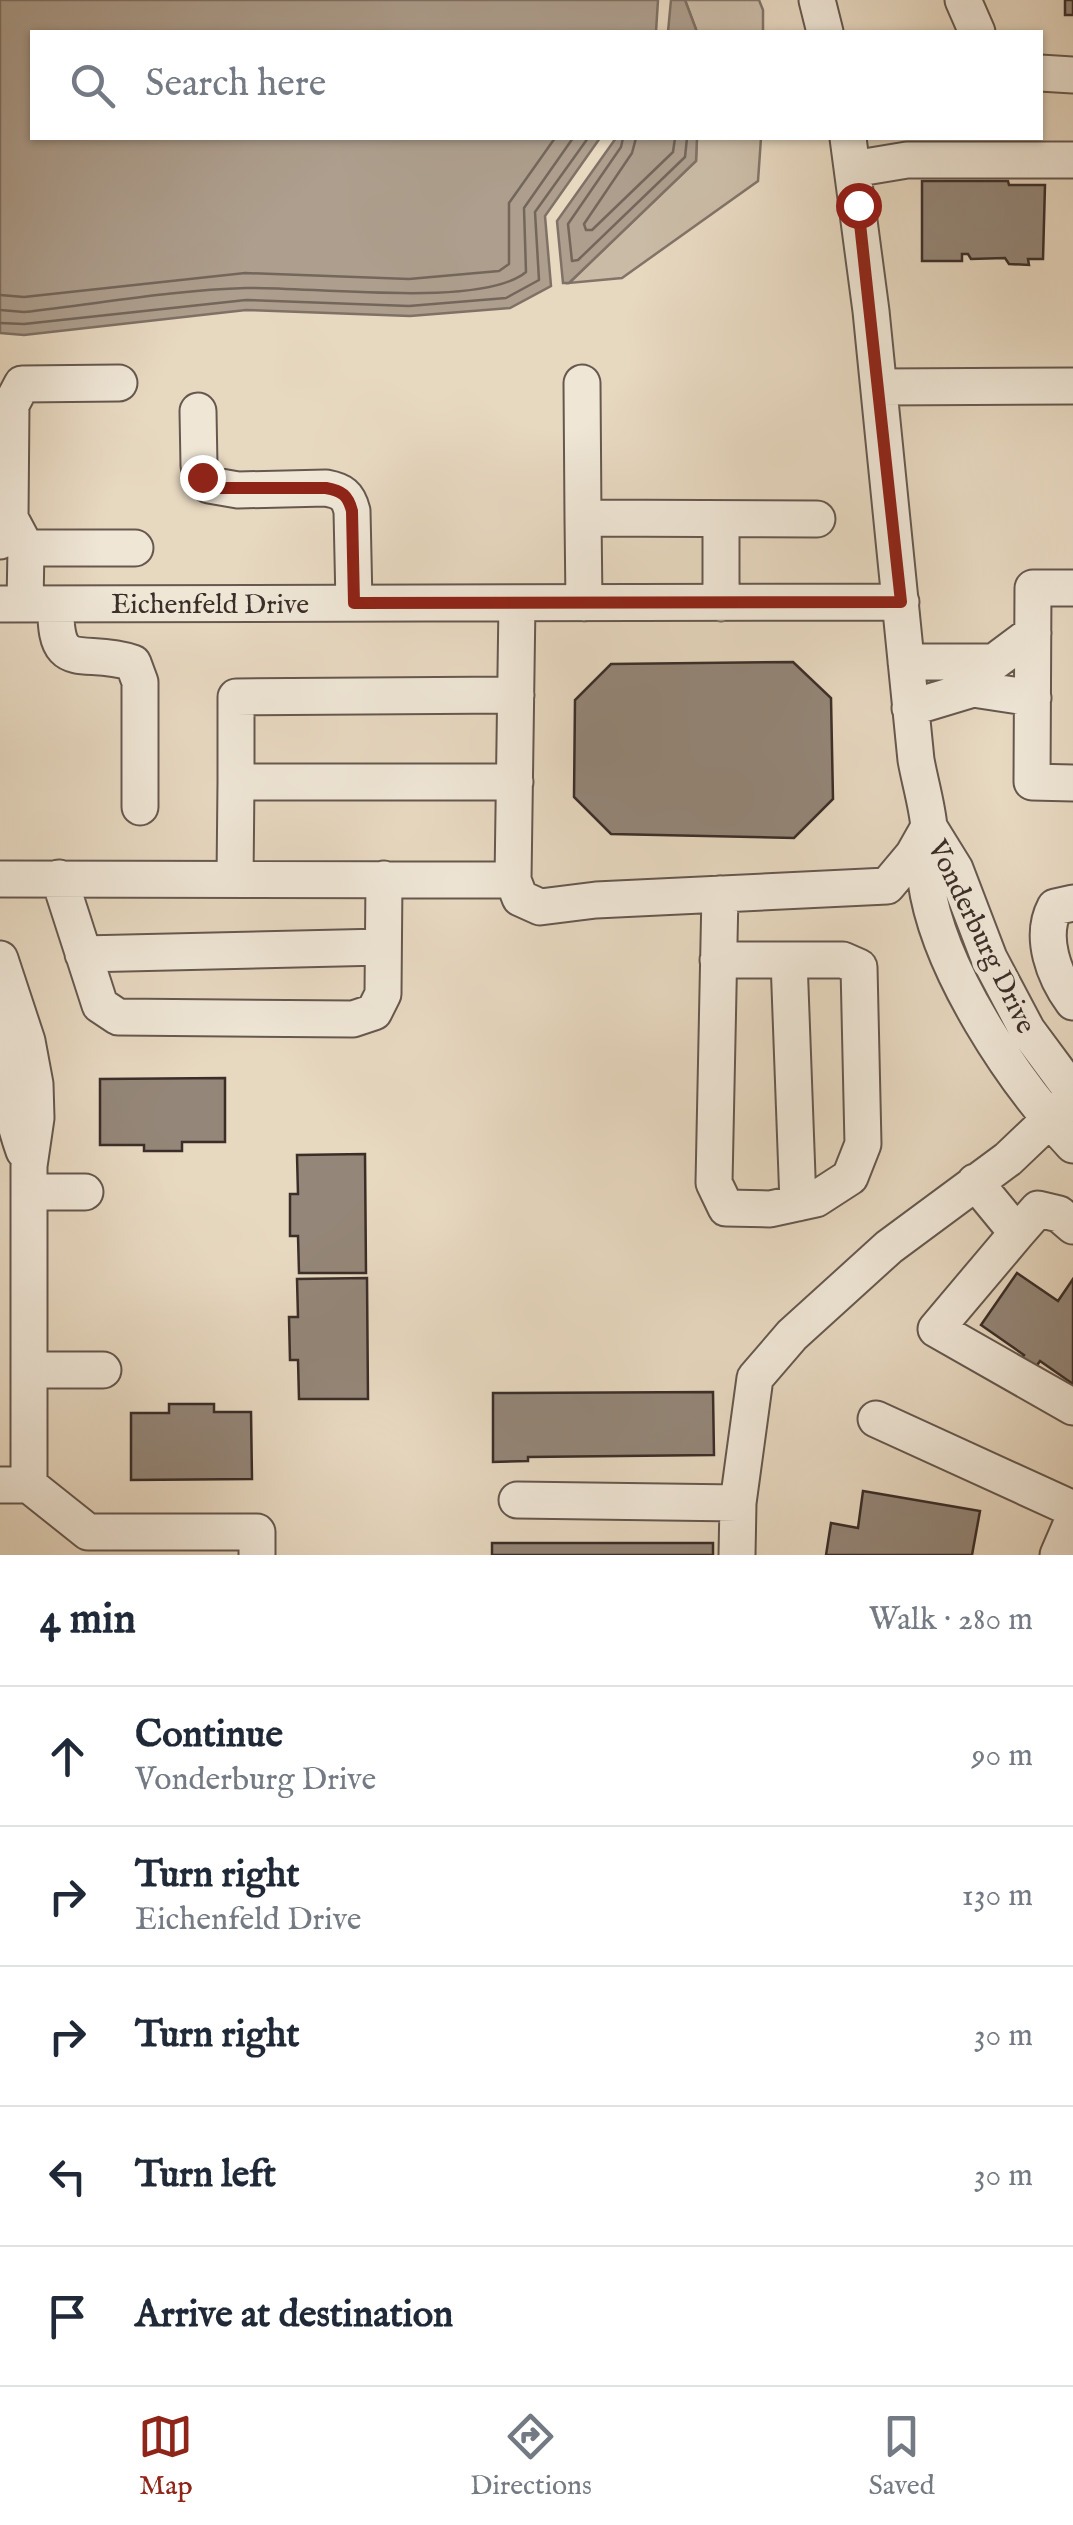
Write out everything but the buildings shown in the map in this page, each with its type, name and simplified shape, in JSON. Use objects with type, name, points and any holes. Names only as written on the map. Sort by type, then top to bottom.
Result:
[{"type":"street","points":[[817,0],[824,30]]},
{"type":"street","points":[[963,0],[976,30]]},
{"type":"street","points":[[1043,73],[1073,74]]},
{"type":"street","points":[[850,153],[907,160],[1073,160]]},
{"type":"street","name":"Vonderburg Drive","points":[[850,153],[880,388],[910,708],[928,827],[926,877],[945,946],[987,1030],[1067,1114]]},
{"type":"street","points":[[119,383],[22,384],[11,405],[9,531],[27,604],[64,649],[78,656],[114,656],[133,663],[140,682],[140,807]]},
{"type":"street","points":[[582,383],[584,603]]},
{"type":"street","points":[[880,388],[1073,386]]},
{"type":"street","points":[[198,412],[199,466],[209,485],[238,490],[326,488],[349,498],[354,603]]},
{"type":"street","points":[[583,518],[816,519]]},
{"type":"street","points":[[721,519],[721,603]]},
{"type":"street","points":[[9,531],[135,548]]},
{"type":"street","points":[[1073,588],[1033,588],[1032,782],[1073,783]]},
{"type":"street","name":"Eichenfeld Drive","points":[[27,604],[901,602]]},
{"type":"street","points":[[518,603],[513,880],[520,898],[540,907],[596,900],[887,886],[914,856],[928,827]]},
{"type":"street","points":[[906,662],[994,662],[1033,634]]},
{"type":"street","points":[[910,708],[972,689],[1033,698]]},
{"type":"street","points":[[235,878],[236,697],[516,695]]},
{"type":"street","points":[[236,782],[515,782]]},
{"type":"street","points":[[58,878],[100,1005],[118,1018],[352,1019],[374,1012],[383,994],[384,879]]},
{"type":"street","points":[[0,880],[513,880]]},
{"type":"street","points":[[718,960],[842,960],[859,967],[863,1144],[850,1177],[816,1199],[770,1209],[726,1208],[714,1183],[718,960],[720,894]]},
{"type":"street","points":[[1073,903],[1055,908],[1047,922],[1049,950],[1073,1002]]},
{"type":"street","points":[[83,954],[383,946]]},
{"type":"street","points":[[0,959],[27,1041],[36,1118],[15,1257],[29,1370],[15,1485],[89,1544],[257,1532],[257,1555]]},
{"type":"street","points":[[789,960],[798,1203]]},
{"type":"street","points":[[10,995],[4,1089],[29,1179]]},
{"type":"street","points":[[737,1555],[738,1504],[755,1378],[792,1335],[889,1248],[1067,1114]]},
{"type":"street","points":[[29,1179],[84,1192]]},
{"type":"street","points":[[975,1182],[1017,1233]]},
{"type":"street","points":[[1073,1226],[1059,1214],[1038,1209],[936,1329],[1073,1407]]},
{"type":"street","points":[[29,1370],[104,1370]]},
{"type":"street","points":[[876,1419],[1073,1510]]},
{"type":"street","points":[[518,1500],[738,1504]]},
{"type":"street","points":[[1058,1555],[1073,1520]]},
{"type":"shaded area","points":[[685,0],[759,0],[763,10],[763,30],[696,30]]},
{"type":"shaded area","points":[[697,140],[761,140],[758,181],[622,278],[569,283],[696,161]]},
{"type":"water","points":[[0,0],[658,0],[656,30],[30,30],[30,140],[599,140],[545,216],[551,286],[510,308],[410,316],[246,310],[24,335],[0,333]]},
{"type":"water","points":[[671,0],[685,0],[696,30],[668,30]]},
{"type":"water","points":[[615,140],[697,140],[696,161],[569,283],[563,283],[557,221]]},
{"type":"route","points":[[202,477],[209,485],[220,488],[326,488],[349,498],[354,603],[901,602],[858,205]]}]
